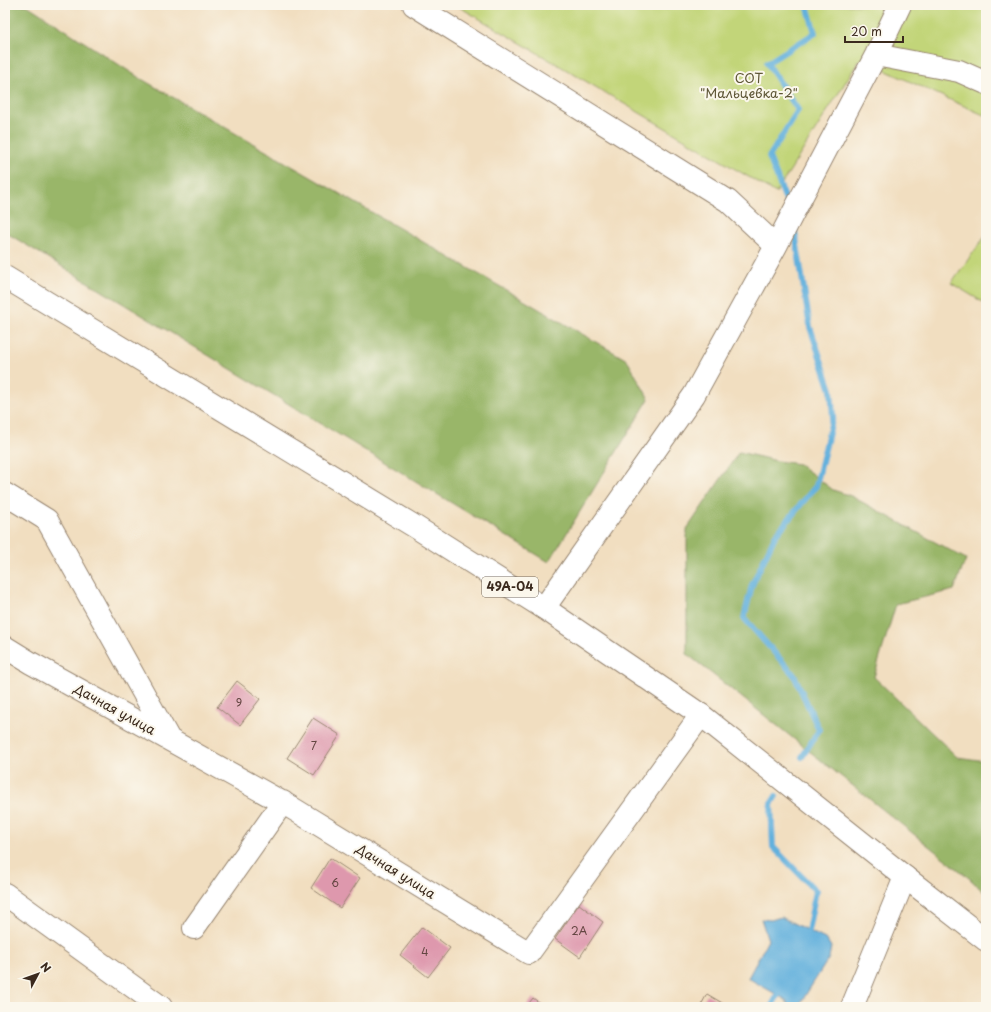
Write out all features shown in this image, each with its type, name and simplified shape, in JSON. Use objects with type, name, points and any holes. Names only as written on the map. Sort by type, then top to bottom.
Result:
[{"type":"street","points":[[544,608],[694,395],[776,246],[876,55],[900,5]]},
{"type":"street","points":[[427,8],[728,201],[776,246]]},
{"type":"street","points":[[876,55],[959,71],[986,83]]},
{"type":"street","name":"49А-04","points":[[5,277],[414,526],[544,608],[701,715],[986,940]]},
{"type":"street","points":[[5,494],[47,520],[170,739]]},
{"type":"street","name":"Дачная улица","points":[[5,647],[31,663],[283,802],[530,953],[701,715]]},
{"type":"street","points":[[194,928],[283,802]]},
{"type":"street","points":[[852,1007],[905,877]]},
{"type":"street","points":[[5,894],[161,1007]]},
{"type":"green space","points":[[5,5],[27,5],[138,77],[627,360],[649,399],[549,562],[5,232]]},
{"type":"green space","name":"СОТ \"Мальцевка-2\"","points":[[456,5],[986,5],[986,116],[860,59],[776,193]]},
{"type":"green space","points":[[986,235],[986,304],[951,283]]},
{"type":"green space","points":[[739,452],[777,461],[799,464],[833,490],[851,496],[966,559],[954,590],[896,604],[874,677],[957,757],[986,761],[986,894],[969,878],[687,654],[687,529]]},
{"type":"water","points":[[781,917],[827,940],[831,947],[829,958],[798,1007],[789,1007],[786,1000],[748,978],[768,940],[761,919],[771,920]]},
{"type":"building","points":[[237,681],[260,699],[240,725],[217,707]]},
{"type":"building","points":[[313,718],[340,735],[314,775],[287,758]]},
{"type":"building","points":[[330,858],[360,878],[340,908],[311,888]]},
{"type":"building","points":[[579,904],[603,922],[580,957],[555,939]]},
{"type":"building","points":[[422,927],[450,948],[428,977],[400,955]]},
{"type":"building","points":[[707,994],[729,1007],[700,1007]]},
{"type":"building","points":[[533,998],[545,1007],[526,1007]]},
{"type":"waterway","points":[[789,208],[769,157],[798,110],[767,63],[815,33],[807,5]]},
{"type":"waterway","points":[[794,226],[810,327],[831,390],[833,416],[816,486],[775,536],[752,585],[744,618],[794,675],[819,730],[802,757]]},
{"type":"waterway","points":[[776,796],[771,804],[773,847],[816,891],[808,931]]},
{"type":"waterway","points":[[771,1007],[778,995]]}]
